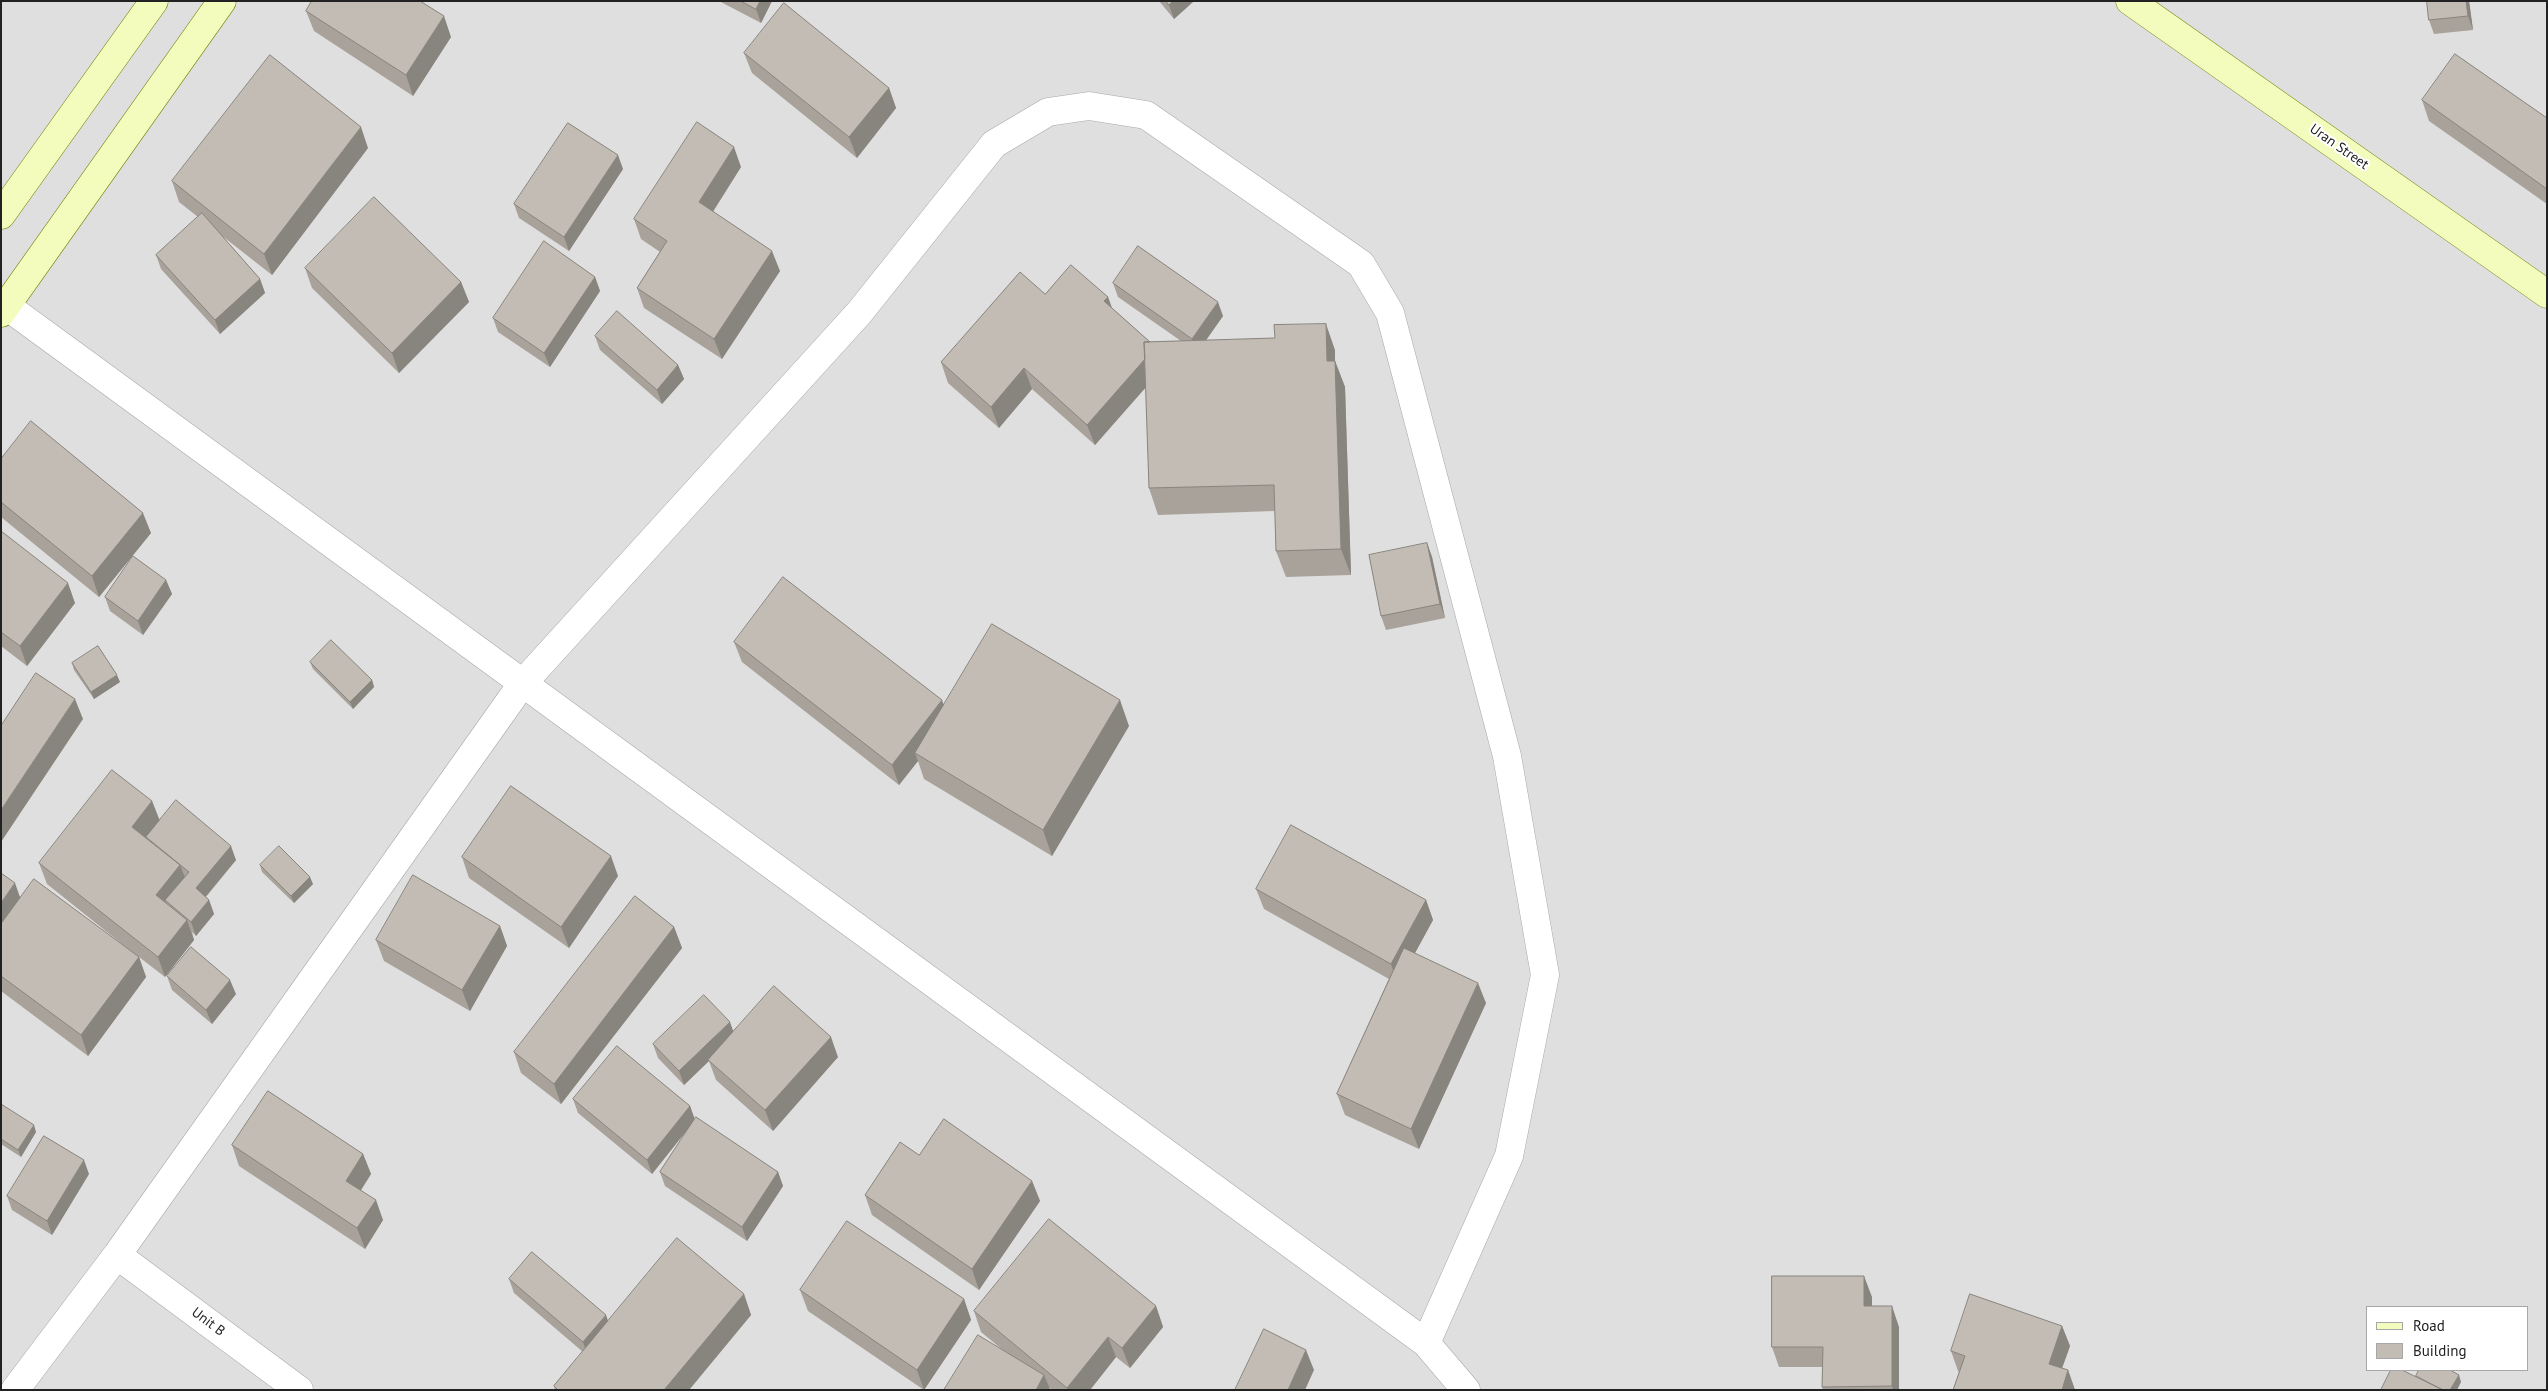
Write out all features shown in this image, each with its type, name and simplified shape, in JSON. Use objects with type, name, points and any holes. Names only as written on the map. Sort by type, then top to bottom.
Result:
[{"type":"street","points":[[1,215],[154,1]]},
{"type":"street","points":[[222,1],[3,307],[1426,1343],[1466,1390]]},
{"type":"street","name":"Uran Street","points":[[2130,1],[2547,294]]},
{"type":"street","points":[[15,1390],[117,1254],[522,684],[859,313],[994,144],[1048,112],[1089,106],[1146,115],[1361,264],[1390,313],[1507,756],[1545,975],[1509,1156],[1426,1343]]},
{"type":"street","name":"Unit B","points":[[117,1254],[299,1390]]},
{"type":"shaded area","points":[[1,1],[2547,1],[2547,1390],[1,1390]]},
{"type":"building","points":[[312,1],[420,1],[444,16],[406,75],[306,11]]},
{"type":"building","points":[[741,1],[760,1],[756,9]]},
{"type":"building","points":[[2427,1],[2466,1],[2468,16],[2429,20]]},
{"type":"building","points":[[784,3],[889,88],[849,137],[744,53]]},
{"type":"building","points":[[2455,54],[2547,118],[2547,189],[2422,100]]},
{"type":"building","points":[[270,55],[361,127],[264,254],[172,181]]},
{"type":"building","points":[[697,122],[734,147],[699,202],[772,251],[714,339],[637,288],[667,241],[634,219]]},
{"type":"building","points":[[568,123],[618,155],[564,237],[514,204]]},
{"type":"building","points":[[374,197],[461,282],[392,353],[305,268]]},
{"type":"building","points":[[202,213],[260,279],[215,320],[156,255]]},
{"type":"building","points":[[544,241],[595,277],[544,353],[493,318]]},
{"type":"building","points":[[1138,246],[1218,302],[1192,339],[1113,283]]},
{"type":"building","points":[[1071,265],[1108,297],[1104,301],[1150,342],[1144,342],[1145,359],[1087,425],[1024,368],[991,407],[941,362],[1020,272],[1045,294]]},
{"type":"building","points":[[617,311],[678,365],[657,390],[595,336]]},
{"type":"building","points":[[1326,324],[1327,361],[1335,361],[1341,549],[1276,551],[1274,485],[1149,488],[1144,342],[1275,338],[1274,325]]},
{"type":"building","points":[[31,421],[143,513],[92,576],[1,502],[1,459]]},
{"type":"building","points":[[1,531],[68,583],[20,646],[1,632]]},
{"type":"building","points":[[1427,543],[1440,604],[1381,616],[1369,555]]},
{"type":"building","points":[[133,556],[166,580],[138,621],[105,597]]},
{"type":"building","points":[[783,577],[942,700],[892,765],[734,642]]},
{"type":"building","points":[[992,624],[1120,700],[1043,830],[915,753]]},
{"type":"building","points":[[331,640],[372,680],[350,702],[310,662]]},
{"type":"building","points":[[98,646],[117,675],[91,692],[72,663]]},
{"type":"building","points":[[36,673],[75,699],[1,810],[1,726]]},
{"type":"building","points":[[112,770],[152,801],[132,827],[180,865],[156,895],[187,920],[158,957],[39,863]]},
{"type":"building","points":[[511,786],[611,856],[561,927],[462,857]]},
{"type":"building","points":[[176,800],[231,846],[196,888],[209,900],[191,922],[165,900],[189,872],[146,837]]},
{"type":"building","points":[[1291,825],[1426,900],[1391,964],[1256,889]]},
{"type":"building","points":[[279,846],[310,877],[291,896],[260,865]]},
{"type":"building","points":[[1,873],[15,883],[1,903]]},
{"type":"building","points":[[413,875],[500,926],[462,990],[376,940]]},
{"type":"building","points":[[34,879],[139,957],[81,1035],[1,976],[1,924]]},
{"type":"building","points":[[635,896],[674,927],[554,1084],[514,1052]]},
{"type":"building","points":[[191,947],[230,980],[206,1010],[167,976]]},
{"type":"building","points":[[1404,948],[1478,983],[1411,1129],[1337,1094]]},
{"type":"building","points":[[774,986],[831,1037],[765,1110],[708,1060]]},
{"type":"building","points":[[704,995],[730,1022],[679,1071],[653,1044]]},
{"type":"building","points":[[617,1046],[690,1106],[647,1160],[573,1099]]},
{"type":"building","points":[[268,1091],[363,1154],[346,1181],[376,1200],[357,1228],[232,1145]]},
{"type":"building","points":[[1,1104],[34,1125],[18,1150],[1,1139]]},
{"type":"building","points":[[696,1117],[778,1172],[742,1227],[660,1172]]},
{"type":"building","points":[[944,1119],[1032,1181],[972,1269],[865,1195],[900,1142],[919,1155]]},
{"type":"building","points":[[44,1136],[84,1160],[47,1221],[7,1196]]},
{"type":"building","points":[[1049,1219],[1156,1306],[1122,1348],[1108,1337],[1067,1388],[974,1311]]},
{"type":"building","points":[[847,1221],[964,1299],[917,1370],[800,1290]]},
{"type":"building","points":[[677,1238],[744,1294],[664,1390],[558,1390],[554,1386]]},
{"type":"building","points":[[532,1252],[606,1315],[583,1342],[509,1279]]},
{"type":"building","points":[[1772,1276],[1864,1276],[1864,1306],[1892,1306],[1892,1386],[1822,1387],[1823,1347],[1772,1347]]},
{"type":"building","points":[[1970,1294],[2062,1326],[2049,1364],[2068,1370],[2062,1390],[1953,1390],[1965,1356],[1951,1351]]},
{"type":"building","points":[[1264,1329],[1306,1350],[1288,1390],[1235,1390]]},
{"type":"building","points":[[978,1335],[1044,1375],[1036,1390],[944,1390]]},
{"type":"building","points":[[2390,1371],[2404,1371],[2443,1390],[2381,1390]]},
{"type":"building","points":[[2418,1371],[2452,1371],[2459,1375],[2450,1390],[2443,1390],[2416,1376]]}]
